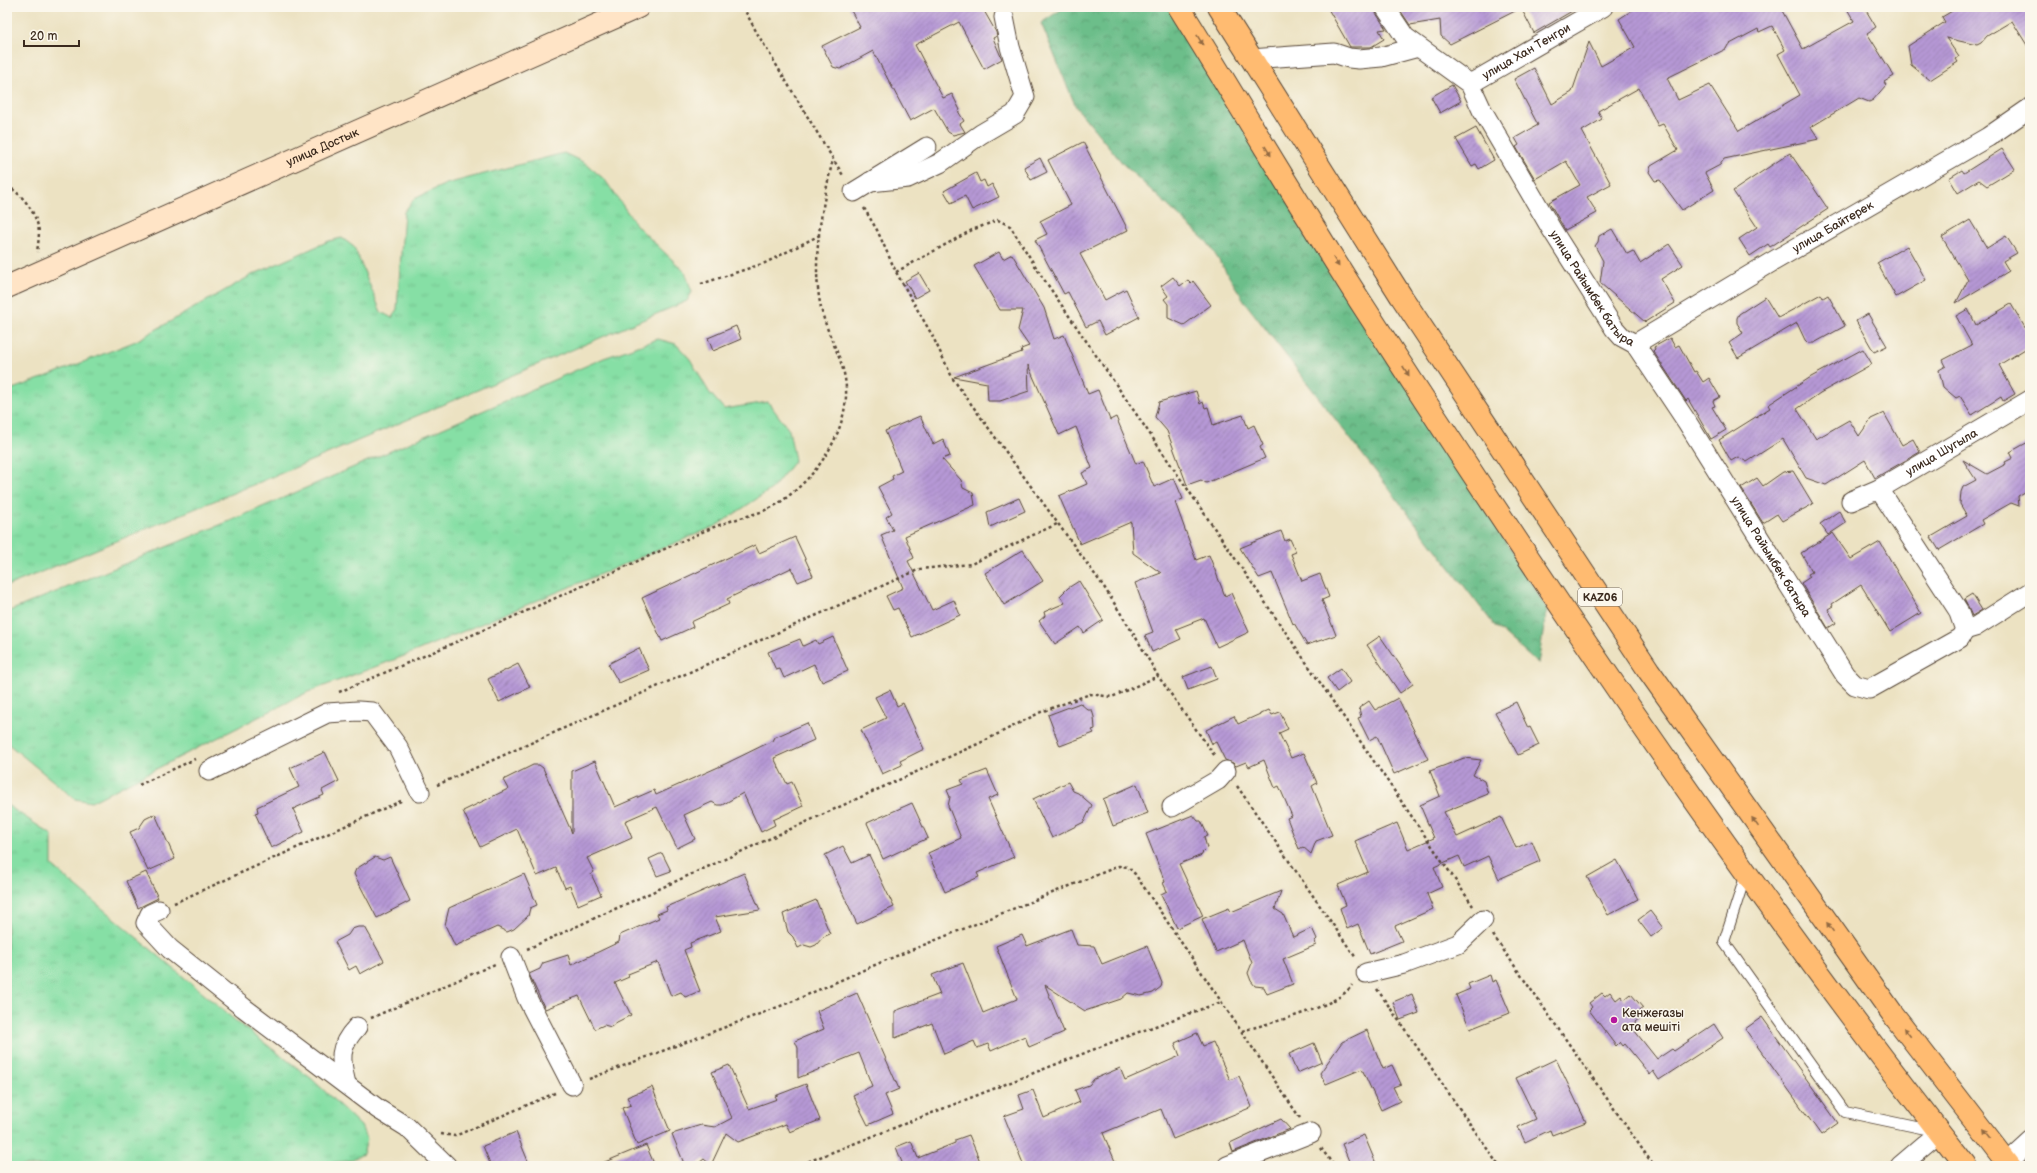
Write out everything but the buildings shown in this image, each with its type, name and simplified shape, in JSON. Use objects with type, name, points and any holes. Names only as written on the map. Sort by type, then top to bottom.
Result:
[{"type":"highway","name":"KАZ06","points":[[1179,7],[1359,299],[1613,685],[1746,874],[1966,1166]]},
{"type":"highway","name":"KАZ06","points":[[1219,7],[1401,296],[1649,671],[1892,1013],[2013,1164]]},
{"type":"main road","name":"улица Достык","points":[[7,287],[638,7]]},
{"type":"street","name":"улица Райымбек батыра","points":[[1385,7],[1405,37],[1470,84],[1482,110],[1552,230],[1610,322],[1622,337],[1635,344],[1687,422],[1845,675],[1856,685],[1869,689],[1960,638],[1965,630],[1975,627],[2030,592]]},
{"type":"street","name":"улица Хан Тенгри","points":[[1470,84],[1489,75],[1604,7]]},
{"type":"street","points":[[862,187],[908,178],[940,162],[981,134],[1015,114],[1025,97],[1010,47],[1004,17]]},
{"type":"street","points":[[1251,59],[1334,53],[1349,58],[1360,59],[1381,57],[1418,47]]},
{"type":"street","name":"улица Байтерек","points":[[1635,344],[1770,262],[1988,137],[2030,108]]},
{"type":"street","points":[[862,187],[927,147]]},
{"type":"street","name":"улица Шугыла","points":[[1851,501],[1879,489],[2030,400]]},
{"type":"street","points":[[1879,489],[1958,610],[1965,630]]},
{"type":"street","points":[[202,764],[327,713],[358,711],[372,712],[398,747],[420,792]]},
{"type":"street","points":[[1172,807],[1218,780],[1226,772]]},
{"type":"street","points":[[159,910],[150,914],[146,923],[170,949],[244,1008],[378,1109],[407,1127],[447,1166]]},
{"type":"street","points":[[1364,970],[1404,964],[1458,944],[1483,920]]},
{"type":"street","points":[[511,957],[530,1004],[572,1085]]},
{"type":"street","points":[[346,1084],[341,1062],[342,1050],[347,1037],[357,1027]]},
{"type":"street","points":[[1900,1166],[1940,1132]]},
{"type":"street","points":[[1227,1166],[1310,1133]]},
{"type":"street","points":[[2013,1164],[2030,1139]]},
{"type":"lane","points":[[1746,874],[1724,942],[1845,1112],[1940,1132]]},
{"type":"path","points":[[743,7],[761,40],[833,159],[862,187],[877,230],[896,272],[932,335],[953,379],[1059,523],[1108,594],[1158,676],[1499,1166]]},
{"type":"path","points":[[332,696],[495,626],[716,526],[764,512],[783,501],[809,477],[830,451],[838,432],[845,406],[846,378],[822,311],[816,281],[824,196],[833,159]]},
{"type":"path","points":[[7,186],[15,190],[31,209],[38,227],[38,273]]},
{"type":"path","points":[[896,272],[972,230],[998,220],[1010,226],[1041,275],[1483,920],[1654,1166]]},
{"type":"path","points":[[701,284],[765,263],[820,235]]},
{"type":"path","points":[[159,910],[920,568],[971,564],[1059,523]]},
{"type":"path","points":[[357,1027],[381,1012],[511,957],[982,742],[1041,712],[1090,694],[1112,697],[1158,676]]},
{"type":"path","points":[[139,785],[202,764]]},
{"type":"path","points":[[407,1127],[423,1132],[455,1136],[572,1085],[791,1002],[884,961],[1118,866],[1128,868],[1135,874],[1310,1133],[1334,1166]]},
{"type":"path","points":[[1242,1031],[1294,1016],[1334,1000],[1349,990],[1364,970]]},
{"type":"path","points":[[797,1166],[1114,1042],[1221,1002]]},
{"type":"green space","points":[[1065,7],[1175,7],[1547,609],[1538,664],[1495,626],[1247,305],[1208,243],[1124,165],[1076,107],[1041,23]]},
{"type":"green space","points":[[564,153],[585,163],[605,180],[637,226],[685,272],[692,292],[687,301],[294,468],[7,586],[7,391],[136,341],[252,275],[329,241],[342,238],[354,247],[381,312],[392,318],[397,309],[404,212],[414,199],[446,184]]},
{"type":"green space","points":[[658,339],[676,344],[690,359],[709,392],[724,409],[768,402],[789,430],[795,460],[773,488],[716,526],[404,656],[308,692],[91,802],[75,799],[7,743],[7,612],[237,518],[604,358]]},
{"type":"green space","points":[[7,805],[52,835],[52,866],[237,1022],[312,1079],[361,1126],[367,1140],[363,1154],[349,1161],[291,1166],[7,1166]]},
{"type":"place","name":"Кенжеғазы ата мешіті","points":[[1614,1020]]}]
